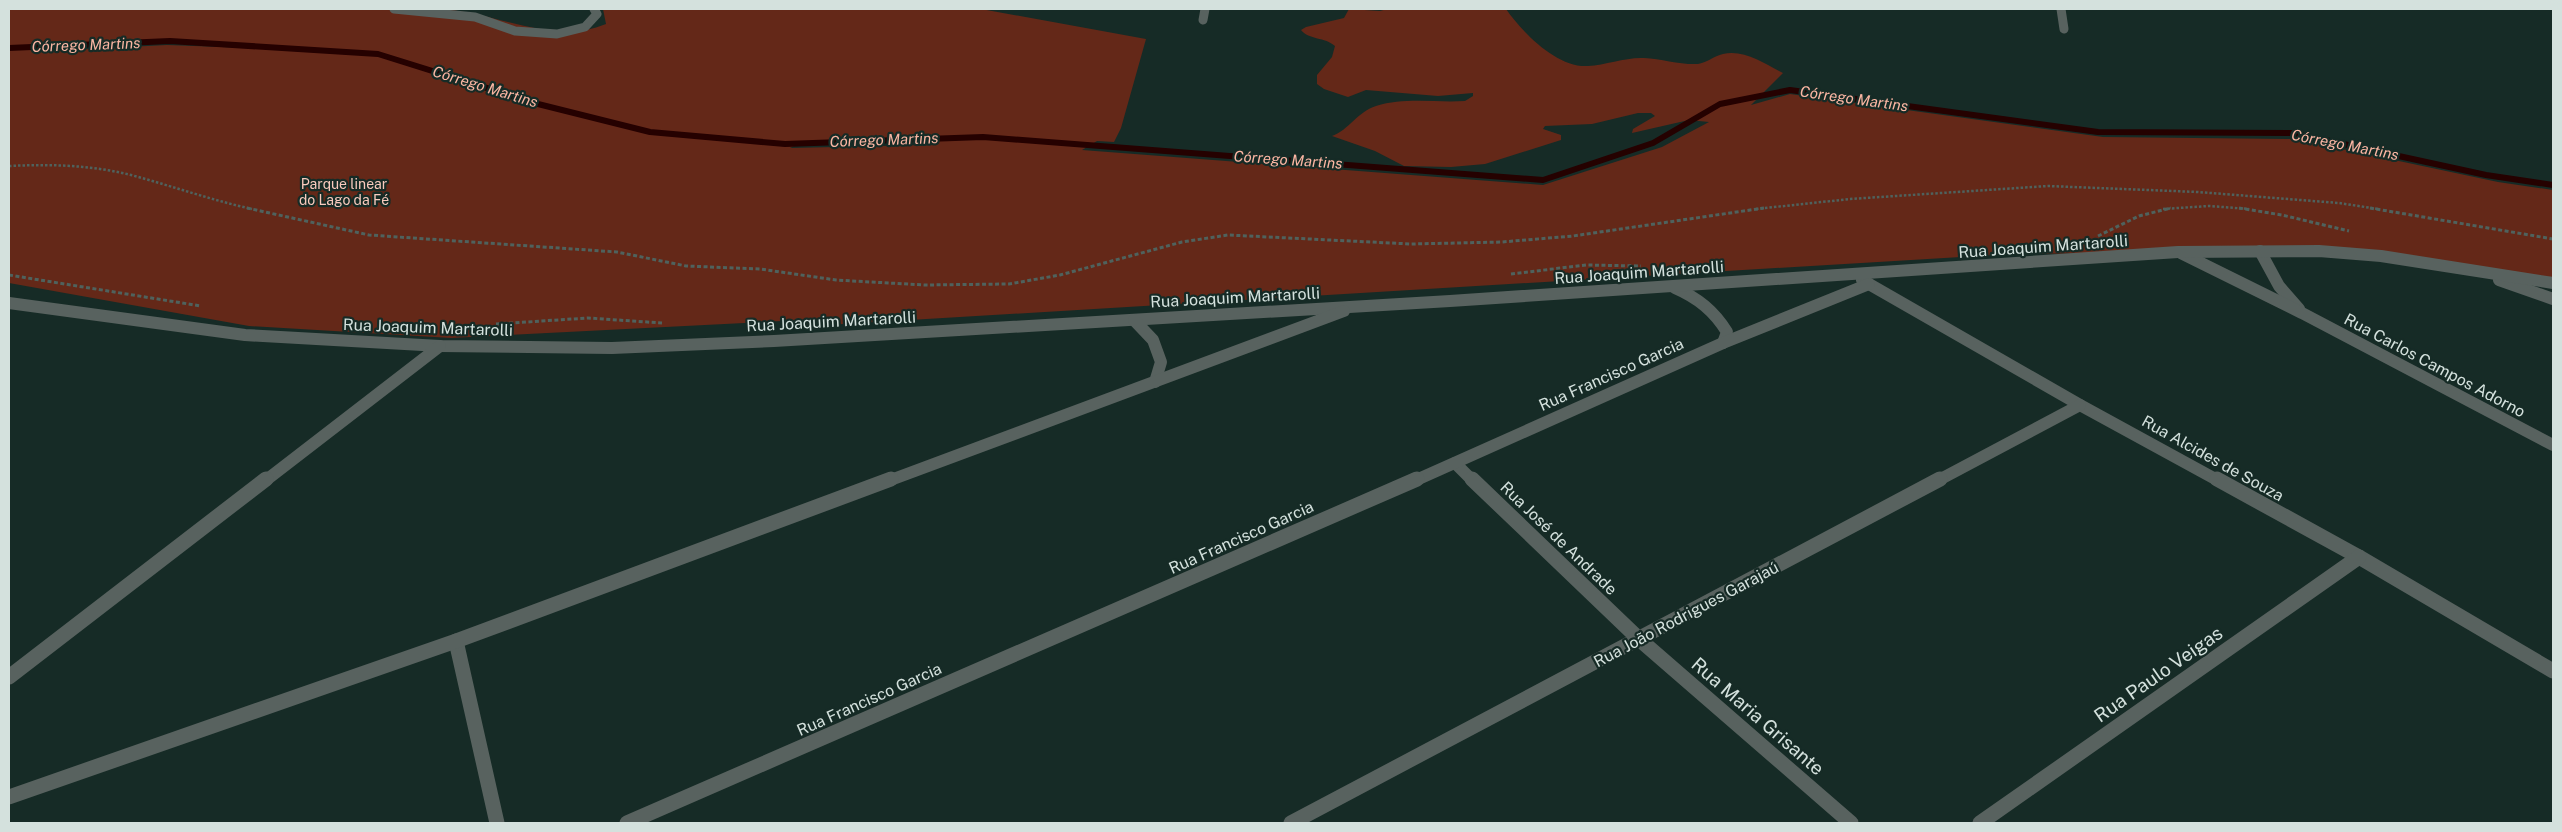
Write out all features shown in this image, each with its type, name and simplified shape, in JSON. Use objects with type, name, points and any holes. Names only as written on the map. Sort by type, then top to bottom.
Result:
[{"type":"street","points":[[394,9],[475,16],[515,31],[557,34],[585,27],[597,14],[594,9]]},
{"type":"street","points":[[1203,20],[1205,9]]},
{"type":"street","points":[[2061,9],[2064,29]]},
{"type":"street","name":"Rua Carlos Campos Adorno","points":[[2260,251],[2279,286],[2302,313]]},
{"type":"street","name":"Rua Joaquim Martarolli","points":[[11,306],[245,336],[440,346],[612,348],[774,341],[1134,320],[1856,275],[2178,252],[2319,252],[2380,256],[2553,283]]},
{"type":"street","name":"Rua Carlos Campos Adorno","points":[[2178,252],[2302,313],[2553,445]]},
{"type":"street","name":"Rua Joaquim Martarolli","points":[[2464,268],[2553,296]]},
{"type":"street","name":"Rua Alcides de Souza","points":[[1856,275],[2080,405],[2359,558],[2553,671]]},
{"type":"street","name":"Rua Francisco Garcia","points":[[627,823],[1455,463],[1723,343],[1869,284]]},
{"type":"street","points":[[1670,286],[1704,303],[1721,320],[1727,332],[1723,343]]},
{"type":"street","points":[[9,798],[456,641],[1358,306]]},
{"type":"street","points":[[1134,320],[1153,340],[1161,362],[1155,382]]},
{"type":"street","points":[[9,677],[440,346]]},
{"type":"street","name":"Rua João Rodrigues Garajaú","points":[[1291,823],[2080,405]]},
{"type":"street","name":"Rua José de Andrade","points":[[1455,463],[1639,639]]},
{"type":"street","name":"Rua Paulo Veigas","points":[[1980,823],[2359,558]]},
{"type":"street","name":"Rua Maria Grisante","points":[[1639,639],[1851,823]]},
{"type":"street","points":[[456,641],[497,823]]},
{"type":"path","points":[[9,166],[42,164],[104,170],[130,175],[227,204],[369,235],[617,252],[686,266],[760,269],[836,280],[924,285],[1009,284],[1060,275],[1182,242],[1228,235],[1264,235],[1411,244],[1502,242],[1573,236],[1773,207],[1831,201],[2048,186],[2198,192],[2339,203],[2553,239]]},
{"type":"path","points":[[2088,238],[2098,236],[2140,216],[2165,209],[2191,206],[2276,214],[2356,233]]},
{"type":"path","points":[[1507,275],[1586,265],[1646,266]]},
{"type":"path","points":[[9,275],[206,307]]},
{"type":"path","points":[[493,324],[588,318],[665,324]]},
{"type":"green space","name":"Parque linear do Lago da Fé","points":[[9,9],[443,10],[464,12],[553,31],[571,31],[606,24],[603,9],[981,9],[1146,39],[1121,128],[1114,142],[1097,141],[1082,150],[1543,185],[1662,147],[1709,122],[1689,120],[1632,133],[1633,129],[1655,116],[1651,113],[1638,113],[1592,124],[1545,126],[1543,129],[1561,135],[1561,140],[1485,164],[1451,167],[1404,166],[1375,151],[1332,136],[1343,130],[1364,112],[1376,106],[1409,101],[1465,101],[1473,96],[1473,93],[1438,96],[1366,90],[1348,97],[1324,89],[1317,84],[1317,75],[1332,57],[1335,46],[1327,41],[1308,35],[1301,30],[1306,27],[1344,18],[1349,9],[1380,11],[1387,9],[1506,9],[1521,28],[1541,47],[1564,61],[1576,65],[1588,66],[1637,58],[1698,64],[1723,54],[1731,53],[1754,58],[1783,73],[1751,105],[1790,94],[2103,137],[2295,139],[2498,182],[2553,190],[2553,282],[2365,251],[2011,254],[810,326],[781,321],[451,338],[249,326],[9,283],[9,50],[68,50],[167,45],[301,50],[170,41],[9,47]],"holes":[[[896,140],[929,145],[790,148],[800,143]]]},
{"type":"waterway","name":"Córrego Martins","points":[[9,48],[170,41],[378,54],[538,104],[650,132],[785,144],[983,137],[1543,180],[1653,143],[1720,104],[1790,90],[2098,132],[2293,133],[2486,175],[2553,185]]}]
